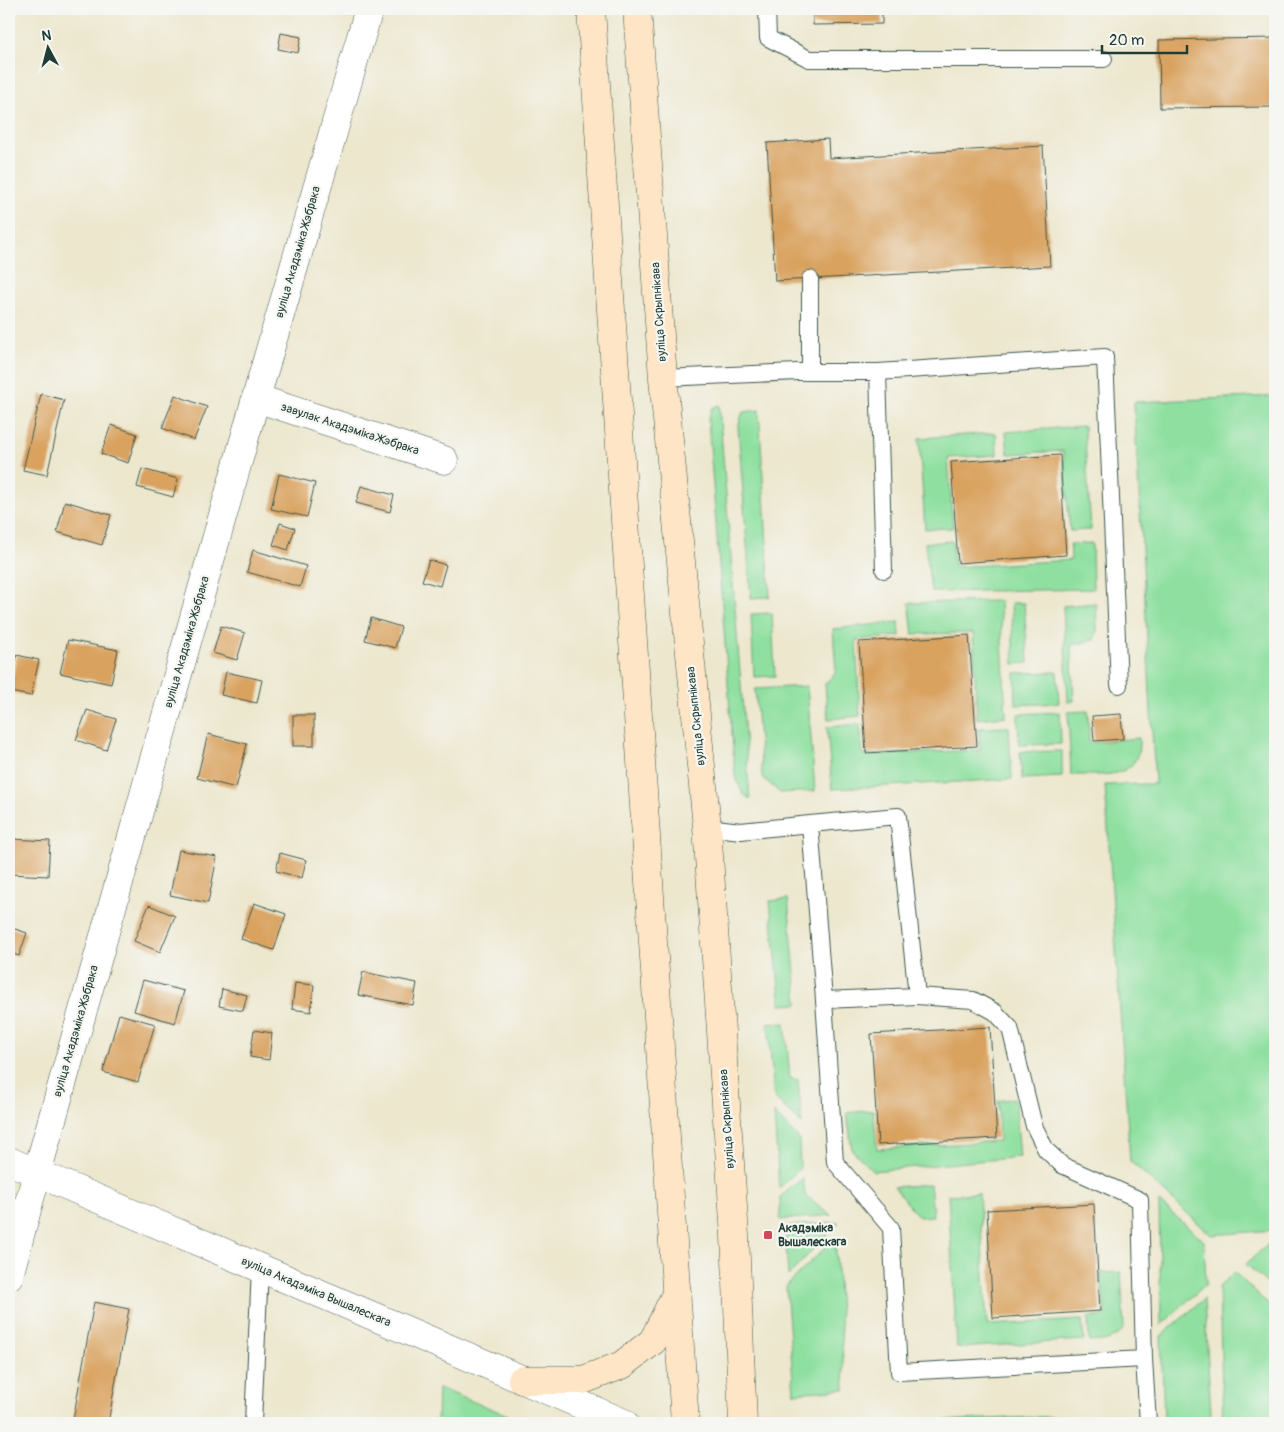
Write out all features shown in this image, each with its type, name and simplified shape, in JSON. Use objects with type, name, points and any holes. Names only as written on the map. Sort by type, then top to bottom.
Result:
[{"type":"main road","points":[[591,9],[678,1290],[685,1423]]},
{"type":"main road","name":"вуліца Скрыпнікава","points":[[638,9],[663,378],[707,827],[735,1236],[743,1423]]},
{"type":"main road","points":[[522,1380],[583,1380],[622,1365],[653,1341],[678,1290]]},
{"type":"street","name":"вуліца Акадэміка Жэбрака","points":[[9,1276],[256,398],[369,9]]},
{"type":"street","name":"завулак Акадэміка Жэбрака","points":[[256,398],[444,460]]},
{"type":"street","name":"вуліца Акадэміка Вышалескага","points":[[9,1160],[624,1423]]},
{"type":"lane","points":[[767,9],[768,38],[809,59],[1104,59]]},
{"type":"lane","points":[[810,279],[810,372]]},
{"type":"lane","points":[[663,378],[810,372],[878,372],[1105,357],[1119,685]]},
{"type":"lane","points":[[878,372],[884,570]]},
{"type":"lane","points":[[707,827],[740,831],[898,816],[917,996]]},
{"type":"lane","points":[[810,824],[835,1162],[891,1228],[899,1372],[1144,1359]]},
{"type":"lane","points":[[824,1000],[917,996],[973,1000],[995,1012],[1010,1028],[1034,1126],[1046,1150],[1062,1166],[1140,1200],[1144,1359],[1148,1423]]},
{"type":"lane","points":[[253,1423],[260,1268]]},
{"type":"green space","points":[[1275,396],[1275,1230],[1211,1235],[1130,1161],[1105,785],[1155,784],[1134,402]]},
{"type":"green space","points":[[719,405],[750,799],[743,794],[735,776],[708,419],[712,408]]},
{"type":"green space","points":[[759,410],[770,597],[751,598],[738,426],[743,412]]},
{"type":"green space","points":[[1084,426],[1091,530],[1070,531],[1063,451],[1008,454],[1006,432]]},
{"type":"green space","points":[[996,433],[997,455],[948,458],[953,528],[925,529],[919,438]]},
{"type":"green space","points":[[952,541],[954,567],[1071,560],[1070,544],[1092,543],[1093,589],[931,592],[925,543]]},
{"type":"green space","points":[[1000,601],[1006,716],[977,719],[973,633],[913,634],[909,603]]},
{"type":"green space","points":[[1011,603],[1024,603],[1028,663],[1014,664]]},
{"type":"green space","points":[[1096,603],[1097,630],[1094,640],[1071,645],[1074,701],[1068,702],[1063,606]]},
{"type":"green space","points":[[772,613],[775,676],[754,677],[751,614]]},
{"type":"green space","points":[[899,622],[900,636],[856,640],[860,716],[828,719],[825,684],[836,672],[833,629]]},
{"type":"green space","points":[[1057,672],[1059,703],[1016,705],[1015,673]]},
{"type":"green space","points":[[807,686],[815,791],[780,793],[762,777],[755,689]]},
{"type":"green space","points":[[1088,711],[1089,743],[1139,738],[1138,752],[1134,762],[1127,769],[1117,773],[1071,775],[1068,712]]},
{"type":"green space","points":[[1060,712],[1061,744],[1019,745],[1018,714]]},
{"type":"green space","points":[[860,724],[863,755],[980,750],[978,728],[1009,727],[1012,779],[832,789],[827,727]]},
{"type":"green space","points":[[1062,751],[1062,777],[1022,779],[1020,752]]},
{"type":"green space","points":[[788,899],[798,1004],[781,1005],[770,901]]},
{"type":"green space","points":[[785,1023],[790,1078],[798,1080],[802,1124],[774,1097],[768,1024]]},
{"type":"green space","points":[[1015,1098],[1020,1157],[873,1171],[852,1150],[847,1113],[873,1110],[877,1149],[999,1141],[998,1101]]},
{"type":"green space","points":[[774,1113],[799,1139],[800,1168],[779,1188]]},
{"type":"green space","points":[[803,1178],[805,1195],[831,1215],[780,1220],[780,1197]]},
{"type":"green space","points":[[930,1184],[933,1216],[919,1217],[894,1187]]},
{"type":"green space","points":[[979,1193],[987,1325],[1082,1320],[1084,1340],[957,1348],[948,1195]]},
{"type":"green space","points":[[1159,1202],[1204,1241],[1206,1284],[1161,1325]]},
{"type":"green space","points":[[839,1222],[788,1276],[785,1226]]},
{"type":"green space","points":[[835,1238],[845,1389],[794,1393],[786,1286]]},
{"type":"green space","points":[[1268,1244],[1275,1244],[1275,1291],[1246,1264]]},
{"type":"green space","points":[[1121,1272],[1124,1328],[1113,1338],[1089,1342],[1088,1318],[1105,1316],[1101,1273]]},
{"type":"green space","points":[[1234,1272],[1275,1311],[1275,1423],[1223,1423],[1219,1287]]},
{"type":"green space","points":[[1204,1299],[1211,1413],[1208,1423],[1170,1423],[1164,1418],[1161,1336]]},
{"type":"green space","points":[[438,1388],[528,1423],[437,1423]]},
{"type":"green space","points":[[1066,1416],[1066,1423],[877,1423]]},
{"type":"building","points":[[813,9],[882,9],[882,24],[813,25]]},
{"type":"building","points":[[281,33],[301,37],[298,53],[278,49]]},
{"type":"building","points":[[1275,38],[1275,107],[1160,108],[1159,40]]},
{"type":"building","points":[[828,139],[829,158],[1043,146],[1050,266],[775,281],[767,143]]},
{"type":"building","points":[[41,394],[64,400],[47,475],[23,470]]},
{"type":"building","points":[[175,395],[207,407],[194,440],[162,428]]},
{"type":"building","points":[[111,425],[137,434],[128,463],[101,454]]},
{"type":"building","points":[[1060,455],[1066,555],[958,563],[951,462]]},
{"type":"building","points":[[142,469],[178,479],[173,497],[137,487]]},
{"type":"building","points":[[279,474],[315,483],[307,517],[271,509]]},
{"type":"building","points":[[361,486],[394,495],[390,512],[356,503]]},
{"type":"building","points":[[65,501],[111,515],[102,545],[57,532]]},
{"type":"building","points":[[280,523],[295,528],[288,550],[273,545]]},
{"type":"building","points":[[253,550],[306,566],[300,587],[247,572]]},
{"type":"building","points":[[429,560],[446,565],[440,586],[422,581]]},
{"type":"building","points":[[371,618],[401,627],[395,648],[365,640]]},
{"type":"building","points":[[221,626],[245,633],[237,660],[213,653]]},
{"type":"building","points":[[969,635],[977,746],[866,753],[859,642]]},
{"type":"building","points":[[68,640],[118,650],[111,684],[60,673]]},
{"type":"building","points":[[17,655],[39,660],[31,696],[10,692]]},
{"type":"building","points":[[226,672],[262,680],[257,703],[221,695]]},
{"type":"building","points":[[87,710],[116,719],[106,750],[76,740]]},
{"type":"building","points":[[1121,714],[1123,739],[1094,741],[1092,716]]},
{"type":"building","points":[[293,715],[314,715],[314,746],[293,746]]},
{"type":"building","points":[[208,734],[247,744],[236,788],[197,778]]},
{"type":"building","points":[[11,839],[50,841],[48,876],[9,874]]},
{"type":"building","points":[[179,850],[217,857],[208,903],[170,895]]},
{"type":"building","points":[[280,853],[306,860],[302,878],[276,871]]},
{"type":"building","points":[[254,903],[286,914],[274,950],[241,939]]},
{"type":"building","points":[[149,905],[175,916],[160,952],[134,941]]},
{"type":"building","points":[[9,927],[27,933],[19,956],[9,953]]},
{"type":"building","points":[[363,972],[417,983],[413,1005],[358,995]]},
{"type":"building","points":[[143,980],[184,991],[175,1023],[134,1011]]},
{"type":"building","points":[[295,983],[314,985],[311,1012],[292,1009]]},
{"type":"building","points":[[222,989],[247,995],[243,1011],[219,1006]]},
{"type":"building","points":[[119,1014],[155,1024],[138,1082],[103,1072]]},
{"type":"building","points":[[990,1027],[997,1138],[878,1145],[871,1034]]},
{"type":"building","points":[[254,1030],[272,1033],[269,1060],[250,1057]]},
{"type":"building","points":[[1094,1204],[1100,1311],[993,1318],[987,1210]]},
{"type":"building","points":[[94,1302],[129,1309],[108,1423],[73,1420]]},
{"type":"place","name":"Акадэміка Вышалескага","points":[[768,1235]]}]
